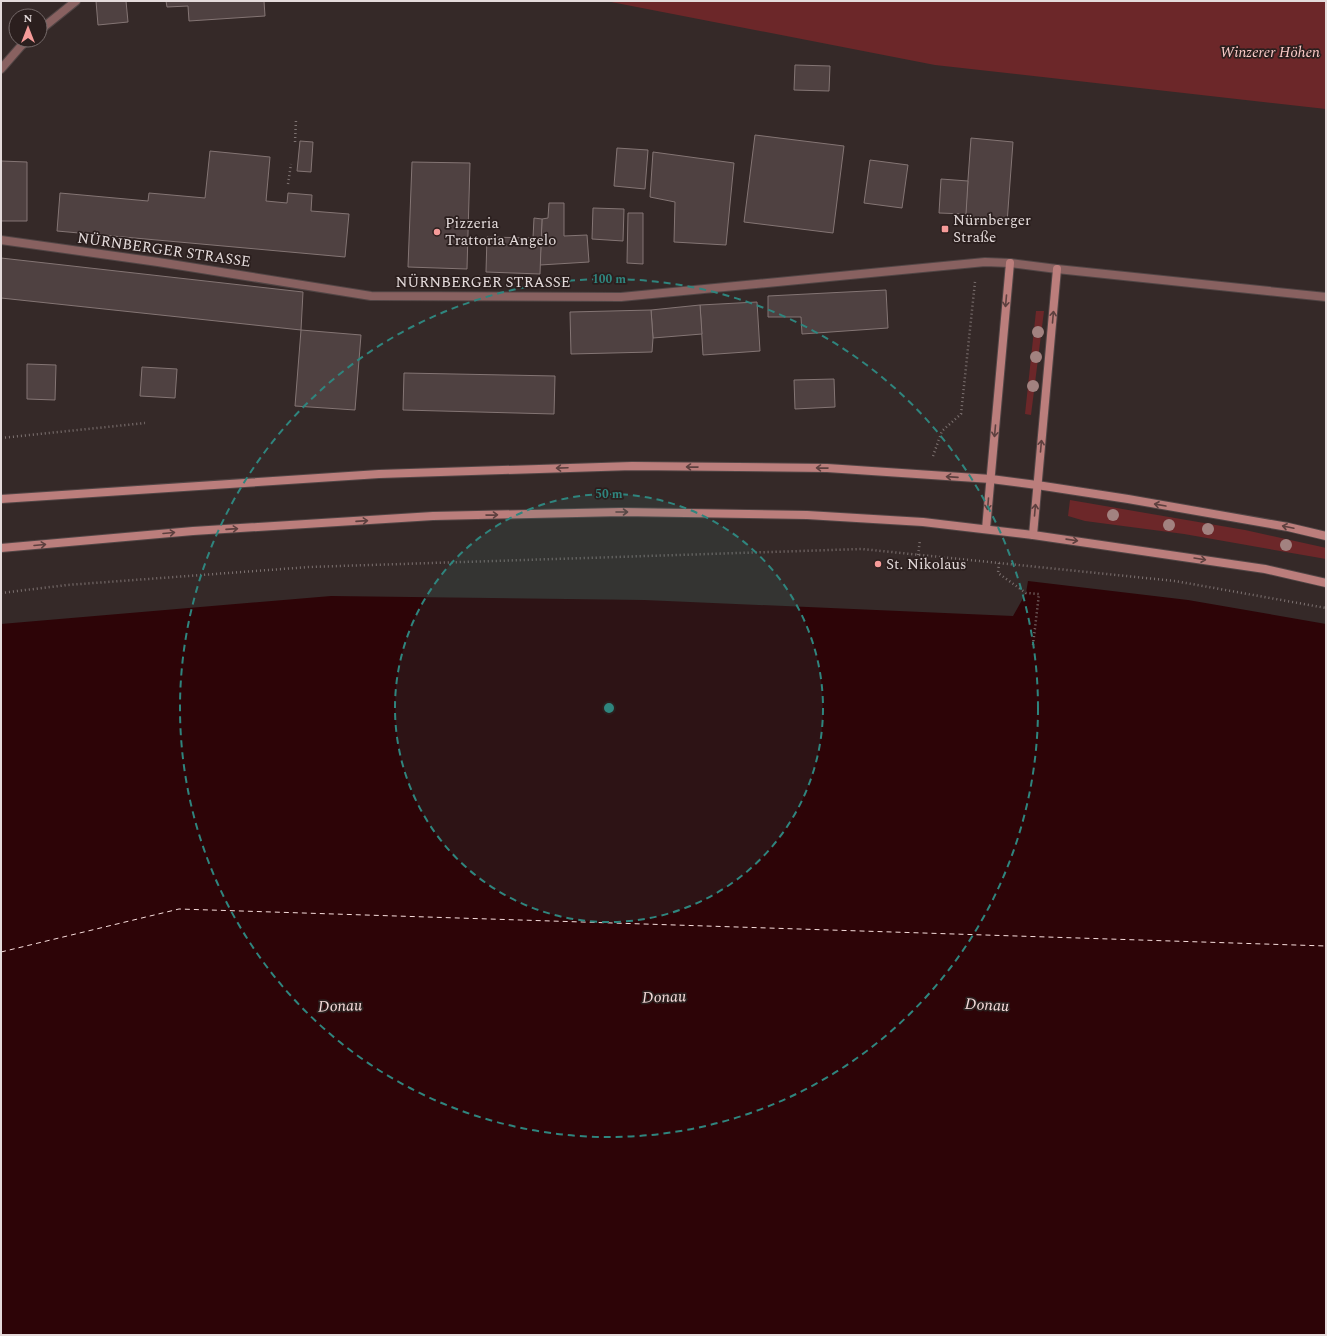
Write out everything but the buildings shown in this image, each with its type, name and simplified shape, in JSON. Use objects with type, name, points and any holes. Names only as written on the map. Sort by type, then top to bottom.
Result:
[{"type":"main road","points":[[986,529],[1010,263]]},
{"type":"main road","points":[[1033,535],[1057,269]]},
{"type":"main road","points":[[1,499],[379,474],[625,466],[827,468],[991,479],[1037,485],[1128,499],[1288,527],[1326,536]]},
{"type":"main road","points":[[1,548],[194,531],[433,516],[622,512],[807,515],[923,522],[1033,535],[1249,567],[1326,583]]},
{"type":"street","points":[[48,24],[76,1]]},
{"type":"street","points":[[1,69],[19,48]]},
{"type":"street","name":"NÜRNBERGER STRASSE","points":[[1,240],[158,262],[371,296],[621,297],[985,262],[1010,263],[1326,297]]},
{"type":"path","points":[[295,142],[296,120]]},
{"type":"path","points":[[288,184],[291,164]]},
{"type":"path","points":[[927,475],[942,431],[962,414],[975,281]]},
{"type":"path","points":[[1,438],[145,423]]},
{"type":"path","points":[[918,555],[923,522]]},
{"type":"path","points":[[1,593],[68,585],[309,567],[862,549],[1175,581],[1326,608]]},
{"type":"path","points":[[999,563],[998,573],[1026,593],[1039,594],[1033,645]]},
{"type":"green space","name":"Winzerer Höhen","points":[[606,1],[1326,1],[1326,109],[935,65]]},
{"type":"green space","points":[[1036,311],[1044,311],[1031,415],[1025,414]]},
{"type":"green space","points":[[1070,500],[1245,530],[1322,547],[1326,548],[1326,559],[1184,534],[1085,521],[1068,516]]},
{"type":"water","name":"Donau","points":[[1028,581],[1188,600],[1326,624],[1326,1335],[1,1335],[1,624],[331,596],[644,600],[1013,616],[1026,593]]},
{"type":"ferry route","points":[[1,952],[179,909],[1326,946]]},
{"type":"place","name":"Nürnberger Straße","points":[[945,229]]},
{"type":"place","name":"Pizzeria Trattoria Angelo","points":[[437,232]]},
{"type":"place","name":"St. Nikolaus","points":[[878,564]]}]
